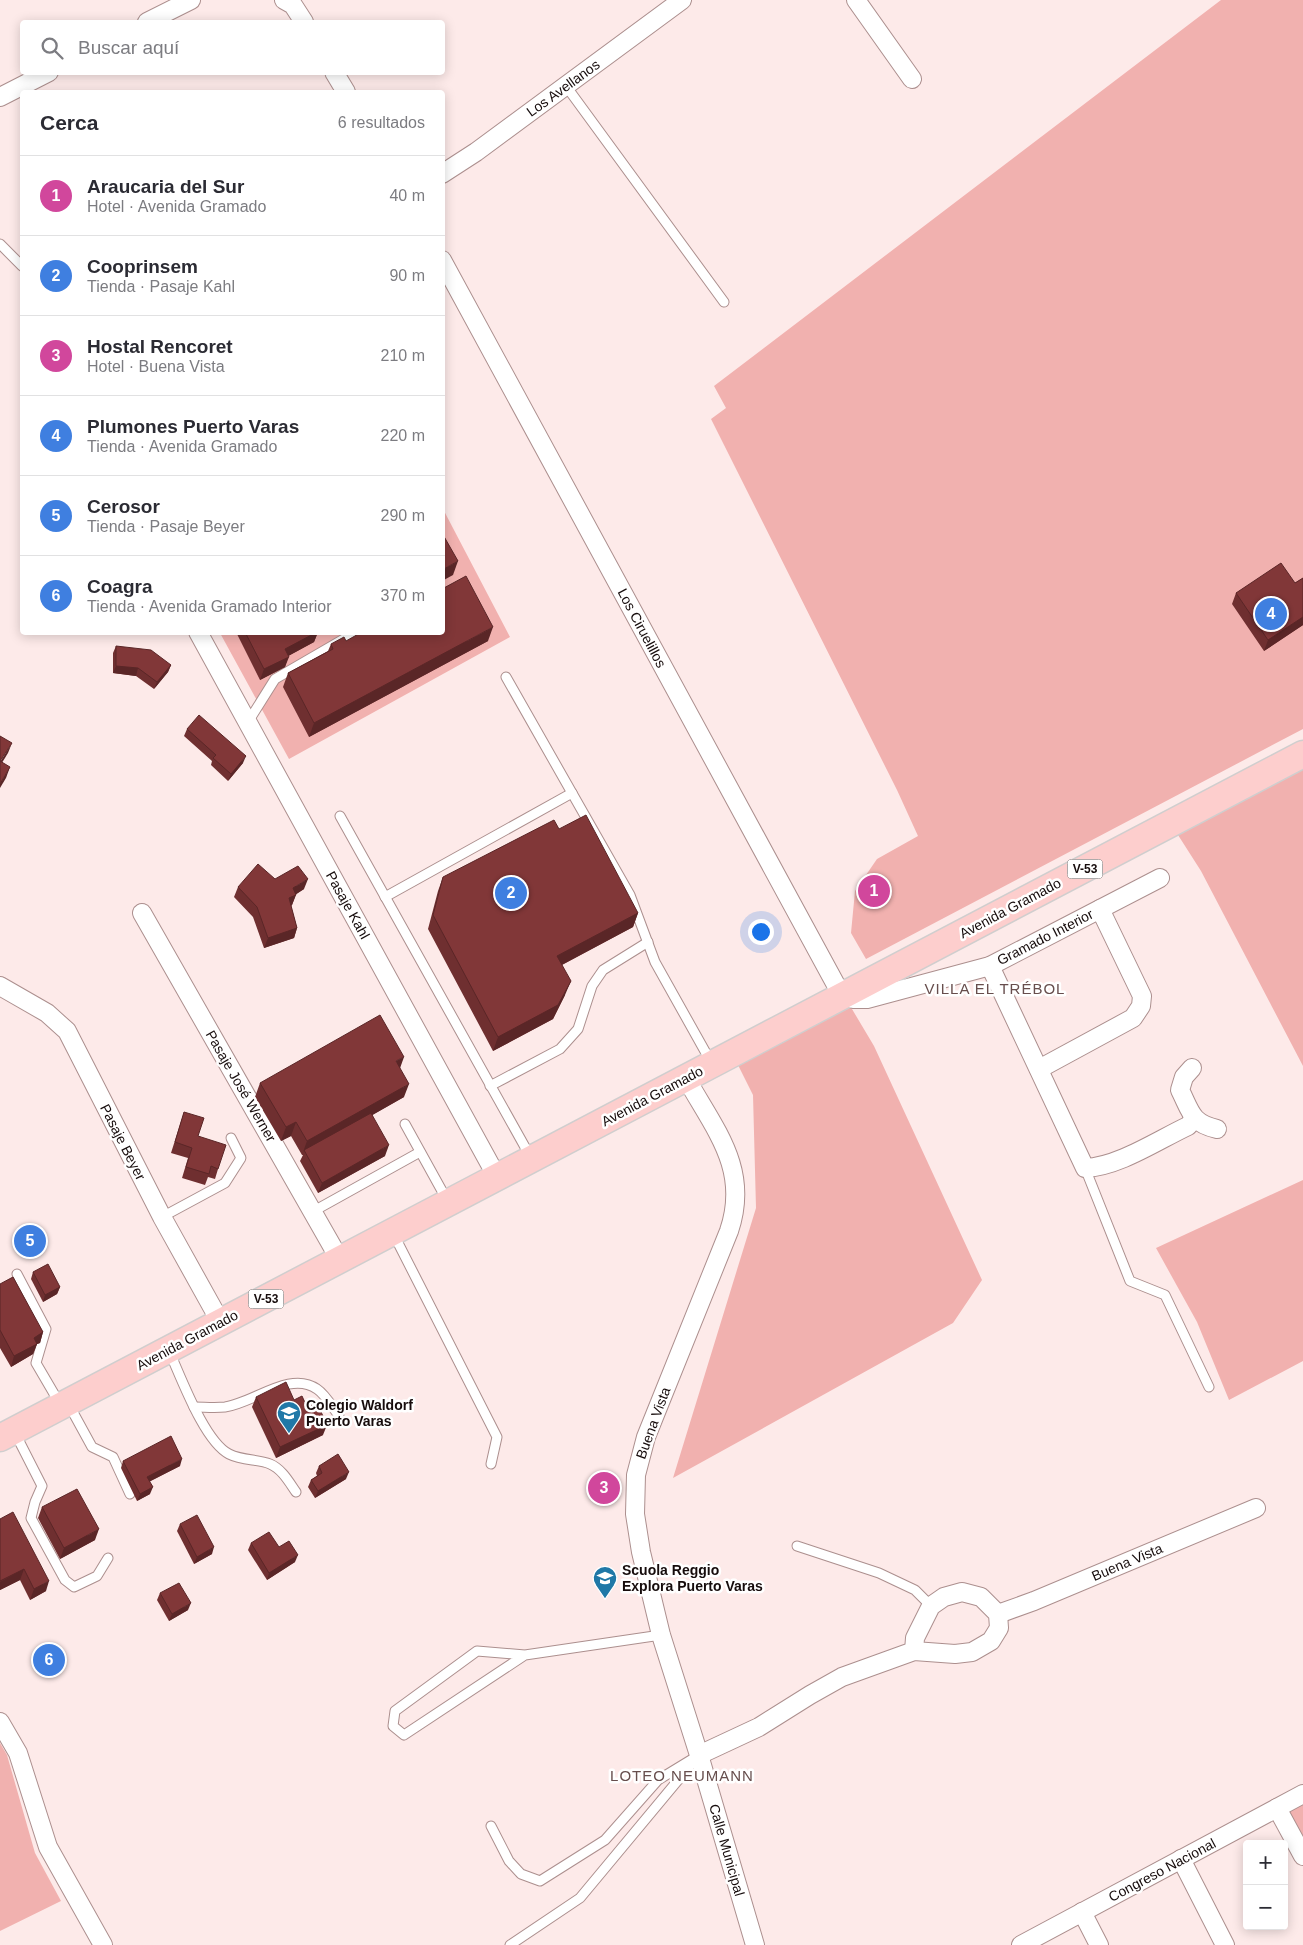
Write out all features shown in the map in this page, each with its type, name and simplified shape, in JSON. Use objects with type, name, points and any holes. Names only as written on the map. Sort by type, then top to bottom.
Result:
[{"type":"main road","name":"Avenida Gramado","points":[[7,1435],[1303,754]]},
{"type":"street","points":[[151,20],[191,0]]},
{"type":"street","points":[[284,0],[293,5],[303,20]]},
{"type":"street","name":"Los Avellanos","points":[[445,172],[566,86],[682,0]]},
{"type":"street","points":[[857,0],[912,79]]},
{"type":"street","points":[[0,97],[43,75]]},
{"type":"street","points":[[336,75],[345,90]]},
{"type":"street","name":"Los Ciruelillos","points":[[445,266],[842,996]]},
{"type":"street","name":"Pasaje Kahl","points":[[200,635],[497,1177]]},
{"type":"street","name":"Gramado Interior","points":[[842,996],[854,999],[867,999],[990,966],[1160,878]]},
{"type":"street","name":"Gramado Interior","points":[[1039,1069],[1132,1018],[1141,1006],[1142,996],[1100,909]]},
{"type":"street","name":"Pasaje José Werner","points":[[142,913],[340,1260]]},
{"type":"street","name":"Gramado Interior","points":[[990,966],[1085,1168]]},
{"type":"street","name":"Pasaje Beyer","points":[[0,986],[47,1013],[67,1031],[162,1217],[220,1323]]},
{"type":"street","points":[[1192,1068],[1184,1077],[1180,1090],[1194,1120],[1204,1126],[1217,1130]]},
{"type":"street","name":"Buena Vista","points":[[686,1078],[730,1157],[734,1172],[736,1203],[729,1231],[646,1437],[636,1474],[635,1514],[637,1533],[661,1635],[699,1755]]},
{"type":"street","points":[[1085,1168],[1097,1168],[1111,1164],[1188,1126],[1194,1120]]},
{"type":"street","name":"Buena Vista","points":[[998,1614],[1034,1601],[1256,1508]]},
{"type":"street","points":[[699,1755],[760,1727],[842,1677],[914,1651],[955,1654],[972,1652],[991,1641],[999,1628],[998,1614],[981,1597],[962,1592],[944,1597],[931,1606],[915,1638],[914,1651]]},
{"type":"street","points":[[0,1722],[18,1753],[48,1847],[103,1945]]},
{"type":"street","name":"Calle Municipal","points":[[699,1755],[755,1945]]},
{"type":"street","name":"Congreso Nacional","points":[[1021,1945],[1303,1794]]},
{"type":"street","points":[[1277,1808],[1303,1856]]},
{"type":"street","points":[[1181,1859],[1225,1945]]},
{"type":"street","points":[[1082,1912],[1100,1945]]},
{"type":"lane","points":[[566,86],[724,302]]},
{"type":"lane","points":[[0,244],[20,264]]},
{"type":"lane","points":[[248,722],[275,679],[351,635]]},
{"type":"lane","points":[[506,677],[630,894],[655,962],[712,1064]]},
{"type":"lane","points":[[385,897],[572,793]]},
{"type":"lane","points":[[340,816],[532,1159]]},
{"type":"lane","points":[[490,1086],[560,1049],[578,1029],[592,986],[603,970],[648,942]]},
{"type":"lane","points":[[405,1124],[449,1203]]},
{"type":"lane","points":[[162,1217],[225,1183],[241,1158],[231,1138]]},
{"type":"lane","points":[[312,1212],[420,1152]]},
{"type":"lane","points":[[1085,1168],[1130,1281],[1165,1294],[1209,1387]]},
{"type":"lane","points":[[393,1232],[497,1437],[491,1464]]},
{"type":"lane","points":[[17,1274],[46,1329],[36,1364],[65,1404],[92,1447],[113,1458],[130,1494]]},
{"type":"lane","points":[[169,1350],[194,1407],[214,1440],[228,1453],[247,1461],[270,1464],[282,1472],[296,1492]]},
{"type":"lane","points":[[194,1407],[225,1407],[249,1400],[286,1383],[303,1383],[318,1389],[339,1416]]},
{"type":"lane","points":[[7,1435],[42,1486],[34,1502],[31,1518],[65,1580],[74,1587],[98,1576],[108,1558]]},
{"type":"lane","points":[[797,1546],[879,1573],[915,1590],[931,1606]]},
{"type":"lane","points":[[525,1655],[404,1735],[393,1726],[395,1711],[478,1651],[525,1655],[661,1635]]},
{"type":"lane","points":[[490,1826],[509,1861],[521,1874],[540,1880],[605,1840],[658,1780],[699,1755]]},
{"type":"lane","points":[[510,1945],[580,1898],[699,1755]]},
{"type":"shaded area","points":[[1221,0],[1303,0],[1303,729],[866,959],[851,933],[855,891],[877,859],[918,836],[897,790],[711,419],[726,408],[714,386]]},
{"type":"shaded area","points":[[445,513],[510,637],[289,759],[221,635],[445,635]]},
{"type":"shaded area","points":[[1303,767],[1303,1066],[1201,871],[1178,835]]},
{"type":"shaded area","points":[[849,1004],[874,1046],[982,1280],[953,1323],[673,1478],[756,1208],[753,1095],[737,1063]]},
{"type":"shaded area","points":[[1303,1180],[1303,1361],[1229,1400],[1197,1322],[1156,1248]]},
{"type":"shaded area","points":[[0,1743],[7,1755],[35,1853],[61,1901],[0,1931]]},
{"type":"shaded area","points":[[1303,1802],[1303,1840],[1288,1811]]},
{"type":"building","points":[[445,538],[458,561],[445,568]]},
{"type":"building","points":[[1281,563],[1295,583],[1303,578],[1303,617],[1268,640],[1236,593]]},
{"type":"building","points":[[466,576],[493,627],[314,723],[288,673],[333,649],[331,644],[344,637],[346,641],[357,635],[445,635],[445,587]]},
{"type":"building","points":[[247,635],[311,635],[285,649],[289,657],[264,669]]},
{"type":"building","points":[[116,646],[151,650],[171,665],[157,682],[138,668],[116,666]]},
{"type":"building","points":[[199,715],[246,756],[231,774],[213,758],[216,755],[187,729]]},
{"type":"building","points":[[0,736],[12,743],[0,761]]},
{"type":"building","points":[[0,761],[10,767],[0,784]]},
{"type":"building","points":[[586,815],[638,913],[557,956],[571,981],[558,1005],[498,1037],[433,915],[443,877],[554,820],[559,829]]},
{"type":"building","points":[[258,864],[275,879],[298,866],[308,879],[293,888],[296,895],[289,898],[297,928],[268,938],[257,907],[238,887]]},
{"type":"building","points":[[380,1015],[404,1057],[396,1061],[409,1084],[307,1141],[296,1122],[286,1127],[260,1083]]},
{"type":"building","points":[[184,1112],[204,1118],[198,1136],[226,1145],[218,1169],[211,1166],[209,1174],[186,1167],[192,1148],[175,1142]]},
{"type":"building","points":[[371,1113],[389,1145],[322,1183],[304,1150]]},
{"type":"building","points":[[48,1264],[60,1287],[45,1295],[33,1272]]},
{"type":"building","points":[[13,1277],[43,1332],[34,1338],[37,1344],[14,1356],[0,1330],[0,1284]]},
{"type":"building","points":[[286,1382],[294,1400],[302,1396],[307,1407],[317,1403],[327,1425],[280,1447],[256,1397]]},
{"type":"building","points":[[171,1436],[182,1459],[147,1477],[153,1487],[140,1494],[123,1461]]},
{"type":"building","points":[[338,1454],[349,1472],[318,1491],[311,1480],[322,1473],[319,1466]]},
{"type":"building","points":[[77,1489],[99,1529],[64,1548],[42,1507]]},
{"type":"building","points":[[13,1512],[49,1581],[34,1589],[24,1569],[0,1581],[0,1519]]},
{"type":"building","points":[[197,1515],[214,1547],[197,1557],[180,1524]]},
{"type":"building","points":[[269,1532],[279,1547],[289,1541],[298,1555],[269,1573],[251,1543]]},
{"type":"building","points":[[179,1583],[191,1603],[172,1614],[160,1593]]},
{"type":"place","name":"Plumones Puerto Varas","points":[[1271,614]]},
{"type":"place","name":"Araucaria del Sur","points":[[874,891]]},
{"type":"place","name":"Cooprinsem","points":[[511,893]]},
{"type":"place","name":"Cerosor","points":[[30,1241]]},
{"type":"place","name":"Colegio Waldorf Puerto Varas","points":[[289,1434]]},
{"type":"place","name":"Hostal Rencoret","points":[[604,1488]]},
{"type":"place","name":"Scuola Reggio Explora Puerto Varas","points":[[605,1599]]},
{"type":"place","name":"Coagra","points":[[49,1660]]},
{"type":"district","name":"VILLA EL TRÉBOL","points":[[995,989]]},
{"type":"district","name":"LOTEO NEUMANN","points":[[682,1776]]}]
